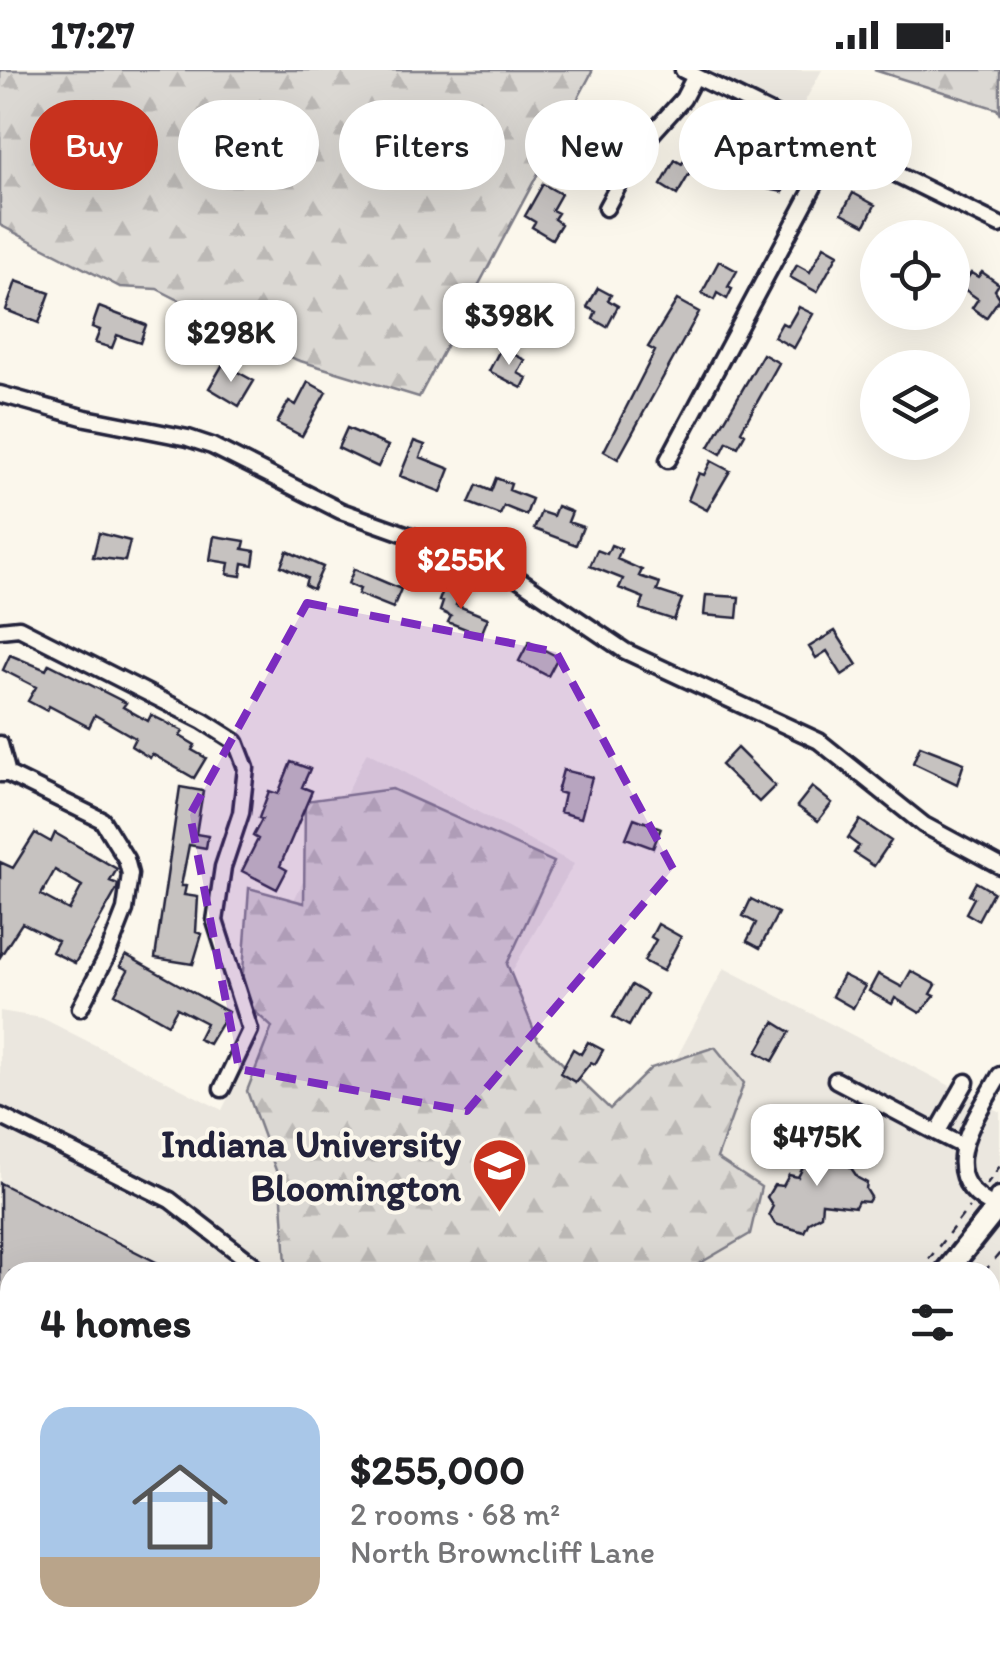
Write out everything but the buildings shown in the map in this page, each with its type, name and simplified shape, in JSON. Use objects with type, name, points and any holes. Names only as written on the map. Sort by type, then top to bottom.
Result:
[{"type":"highway","points":[[954,1262],[999,1206]]},
{"type":"street","points":[[606,208],[638,149],[683,99],[688,73],[744,100]]},
{"type":"street","points":[[912,182],[1000,225]]},
{"type":"street","points":[[668,460],[812,190]]},
{"type":"street","points":[[0,394],[212,446],[341,511],[504,569],[624,651],[819,741],[924,825],[1000,866]]},
{"type":"street","points":[[0,630],[19,628],[203,721],[236,742],[246,768],[241,813],[223,867],[215,921],[250,1030],[222,1089]]},
{"type":"street","points":[[0,744],[4,774],[102,820],[126,858],[129,892],[116,933],[80,1008]]},
{"type":"street","points":[[999,1206],[978,1195],[965,1179],[960,1160],[963,1146],[1000,1075]]},
{"type":"street","points":[[836,1080],[963,1146]]},
{"type":"street","points":[[936,1133],[966,1082]]},
{"type":"street","points":[[0,1116],[170,1200],[251,1262]]},
{"type":"path","points":[[927,1262],[962,1217]]},
{"type":"highlighted area","points":[[307,603],[556,652],[673,869],[467,1111],[239,1069],[190,815]]},
{"type":"shaded area","points":[[687,70],[822,70],[806,100],[747,100]]},
{"type":"shaded area","name":"Indiana University Bloomington","points":[[367,752],[574,864],[455,1070],[625,1156],[724,968],[1000,1112],[1000,1262],[0,1262],[0,1011],[42,1018],[222,1110],[262,1029],[253,983]]},
{"type":"green space","points":[[0,70],[592,72],[577,100],[525,100],[525,190],[529,190],[419,397],[297,360],[157,289],[120,287],[0,225]]},
{"type":"green space","points":[[874,70],[1000,70],[1000,115],[997,109]]},
{"type":"green space","points":[[392,789],[554,862],[507,964],[538,1040],[610,1109],[651,1068],[715,1047],[744,1083],[717,1158],[761,1187],[750,1234],[702,1262],[286,1262],[281,1184],[247,1091],[272,1027],[241,999],[249,888],[304,903],[305,801]]},
{"type":"place","name":"Indiana University Bloomington","points":[[500,1215]]}]
